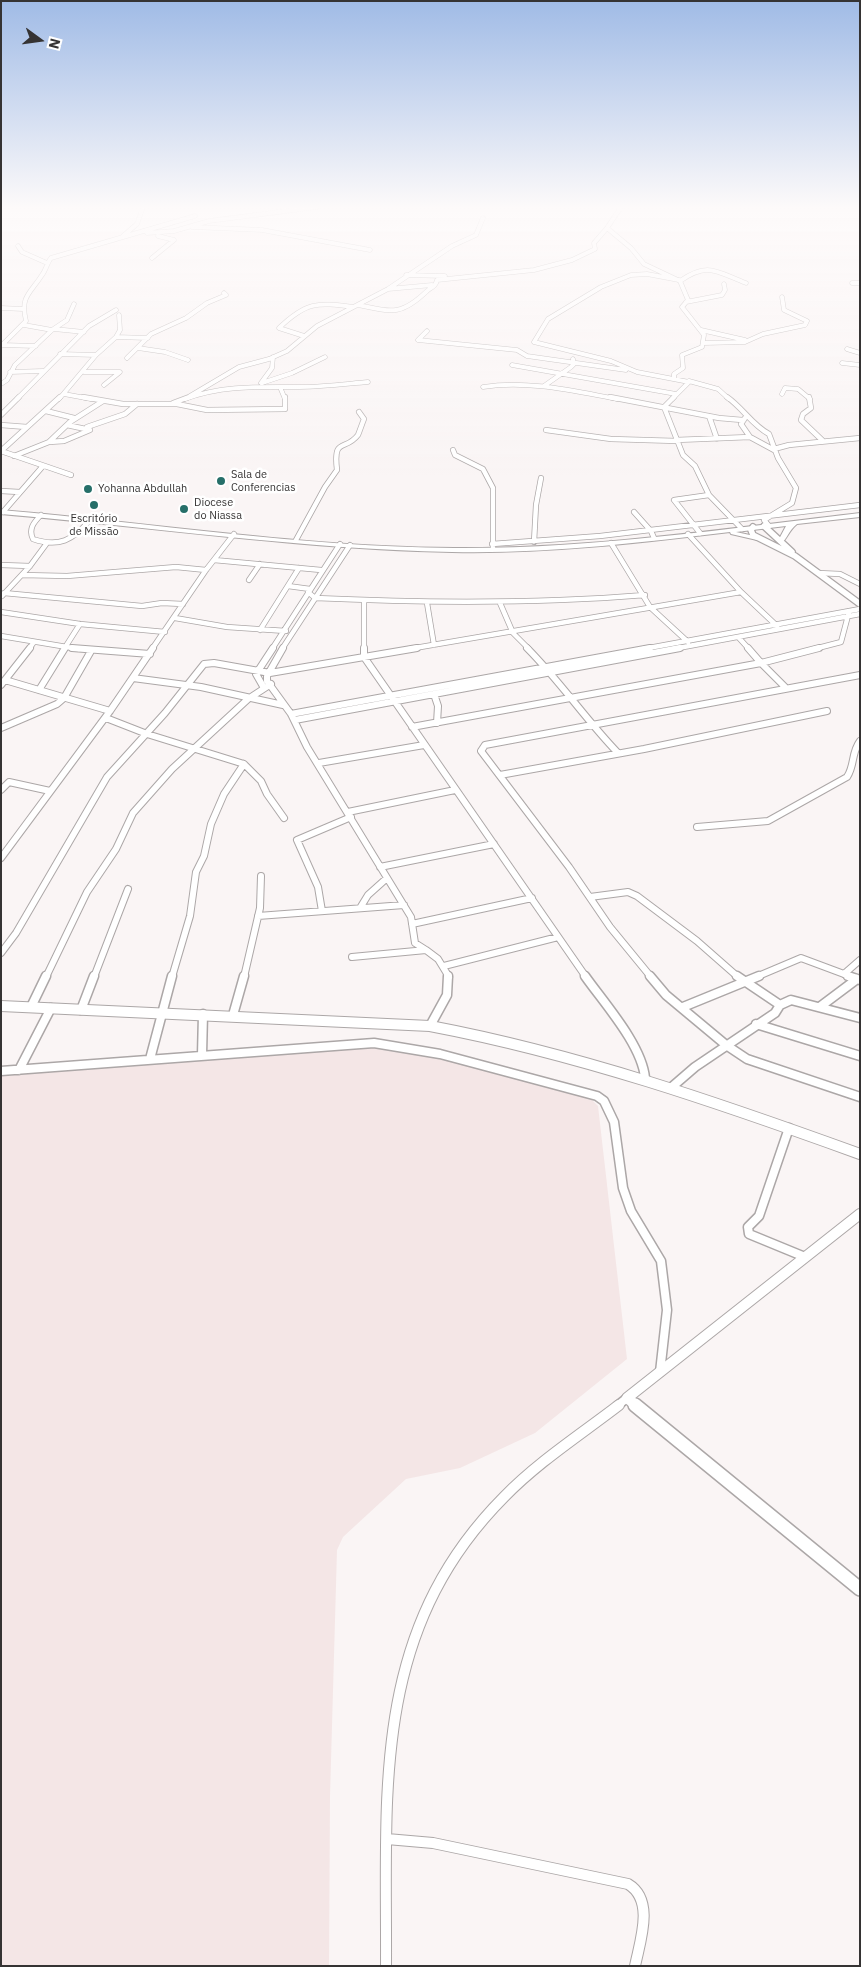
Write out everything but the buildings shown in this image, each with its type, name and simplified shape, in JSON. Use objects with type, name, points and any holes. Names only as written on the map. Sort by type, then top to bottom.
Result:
[{"type":"main road","points":[[2,512],[350,545],[493,547],[611,543],[652,534],[703,533],[860,515]]},
{"type":"main road","points":[[781,541],[787,528],[796,523]]},
{"type":"main road","points":[[703,533],[738,533],[757,538]]},
{"type":"street","points":[[2,346],[24,325],[26,316],[23,309],[26,299]]},
{"type":"street","points":[[127,358],[131,352],[161,328],[193,314],[207,303],[217,299]]},
{"type":"street","points":[[170,404],[190,396],[239,367],[287,351],[317,326],[370,299]]},
{"type":"street","points":[[358,305],[389,309],[408,307],[418,299]]},
{"type":"street","points":[[579,299],[548,319],[534,342],[611,361],[635,371]]},
{"type":"street","points":[[686,299],[682,307],[683,312],[702,330],[747,341]]},
{"type":"street","points":[[686,302],[702,299]]},
{"type":"street","points":[[704,343],[747,341],[763,334],[794,328],[806,323],[804,319],[791,315],[784,310],[782,299]]},
{"type":"street","points":[[304,336],[279,328],[290,317],[314,302],[353,307]]},
{"type":"street","points":[[1,384],[8,379],[15,365],[53,330],[67,320],[74,304]]},
{"type":"street","points":[[1,308],[23,309]]},
{"type":"street","points":[[1,415],[89,326],[116,310]]},
{"type":"street","points":[[71,475],[1,451],[64,394],[96,355],[116,337],[120,330],[119,315]]},
{"type":"street","points":[[24,325],[53,330],[84,332]]},
{"type":"street","points":[[674,378],[674,374],[682,368],[682,355],[702,347],[704,343],[702,330]]},
{"type":"street","points":[[427,331],[418,340],[517,350],[527,356],[635,371],[689,381],[718,389],[719,392],[731,398],[748,413],[758,428],[769,434],[774,450],[796,488],[792,503],[764,520],[766,526],[795,556],[860,604]]},
{"type":"street","points":[[116,337],[148,338]]},
{"type":"street","points":[[2,346],[36,346]]},
{"type":"street","points":[[138,348],[165,352],[188,360]]},
{"type":"street","points":[[847,348],[860,353]]},
{"type":"street","points":[[564,350],[574,362]]},
{"type":"street","points":[[60,354],[96,355]]},
{"type":"street","points":[[260,384],[272,368],[273,357]]},
{"type":"street","points":[[190,396],[260,384],[298,371],[325,357]]},
{"type":"street","points":[[544,386],[571,367],[574,362]]},
{"type":"street","points":[[842,363],[860,365]]},
{"type":"street","points":[[512,365],[676,394]]},
{"type":"street","points":[[10,372],[43,371]]},
{"type":"street","points":[[82,374],[117,376],[104,385]]},
{"type":"street","points":[[664,407],[689,381]]},
{"type":"street","points":[[260,384],[280,387],[368,382]]},
{"type":"street","points":[[483,387],[512,383],[544,386],[709,416],[742,420]]},
{"type":"street","points":[[64,394],[103,401],[170,404],[207,410],[285,409],[285,398],[280,387]]},
{"type":"street","points":[[782,394],[785,388],[798,389],[810,398],[811,408],[803,414],[801,420],[823,441]]},
{"type":"street","points":[[49,442],[74,418],[103,401]]},
{"type":"street","points":[[67,425],[87,427],[125,414],[137,404]]},
{"type":"street","points":[[664,407],[683,455],[695,466],[709,495],[742,528]]},
{"type":"street","points":[[46,411],[74,418]]},
{"type":"street","points":[[296,540],[324,487],[337,470],[336,454],[340,446],[357,436],[364,419],[359,412]]},
{"type":"street","points":[[748,413],[741,424],[750,437],[774,450],[789,445],[860,438]]},
{"type":"street","points":[[709,416],[717,439]]},
{"type":"street","points":[[1,425],[27,427]]},
{"type":"street","points":[[14,456],[49,442],[64,441],[89,430],[87,427]]},
{"type":"street","points":[[546,430],[567,435],[583,435],[628,442],[750,437]]},
{"type":"street","points":[[453,450],[455,455],[483,469],[493,488],[493,547],[534,542],[652,534],[693,525],[860,505]]},
{"type":"street","points":[[2,512],[43,466]]},
{"type":"street","points":[[534,542],[536,505],[541,478]]},
{"type":"street","points":[[1,491],[20,492]]},
{"type":"street","points":[[703,533],[693,525],[674,500],[709,495]]},
{"type":"street","points":[[634,512],[652,534]]},
{"type":"street","points":[[41,515],[30,530],[30,536],[38,542],[47,543],[69,542],[74,539],[90,520]]},
{"type":"street","points":[[753,527],[752,533],[757,538],[795,556]]},
{"type":"street","points":[[1,858],[106,718],[206,570],[234,534]]},
{"type":"street","points":[[688,534],[741,592],[781,629]]},
{"type":"street","points":[[3,595],[30,566],[47,543]]},
{"type":"street","points":[[611,543],[645,595],[650,607],[692,646]]},
{"type":"street","points":[[264,688],[257,679],[256,674],[321,570],[340,544]]},
{"type":"street","points":[[350,545],[294,630],[267,676],[267,681],[293,717],[307,747],[319,763],[386,878],[404,904],[412,924],[415,943],[444,966],[450,981],[451,991],[430,1026]]},
{"type":"street","points":[[214,560],[321,570]]},
{"type":"street","points":[[249,580],[260,564]]},
{"type":"street","points":[[1,565],[30,566]]},
{"type":"street","points":[[22,575],[67,576],[180,567],[206,570]]},
{"type":"street","points":[[260,630],[299,568]]},
{"type":"street","points":[[818,573],[840,574],[860,584]]},
{"type":"street","points":[[1,586],[10,587]]},
{"type":"street","points":[[288,586],[309,590],[315,598]]},
{"type":"street","points":[[1,953],[16,933],[107,777],[147,734],[204,664],[208,662],[270,673],[513,633],[741,592]]},
{"type":"street","points":[[3,595],[142,606],[162,603],[183,604]]},
{"type":"street","points":[[315,598],[427,603],[500,603],[645,595]]},
{"type":"street","points":[[364,600],[364,657],[388,695],[532,898],[633,1045],[644,1068],[645,1078]]},
{"type":"street","points":[[427,603],[434,645]]},
{"type":"street","points":[[500,603],[513,633],[546,667],[590,724],[618,753]]},
{"type":"street","points":[[293,717],[394,702],[739,638],[860,609]]},
{"type":"street","points":[[1,612],[80,624],[165,632]]},
{"type":"street","points":[[412,727],[761,663],[841,642],[849,613]]},
{"type":"street","points":[[293,717],[388,695],[775,624],[849,613],[860,614]]},
{"type":"street","points":[[174,618],[227,627],[260,630],[294,630]]},
{"type":"street","points":[[39,690],[80,624]]},
{"type":"street","points":[[1,636],[90,651],[150,654]]},
{"type":"street","points":[[1,645],[8,637]]},
{"type":"street","points":[[739,638],[786,688]]},
{"type":"street","points":[[34,642],[3,682],[39,690],[110,711]]},
{"type":"street","points":[[1,728],[57,704],[64,698],[90,651]]},
{"type":"street","points":[[860,675],[485,745],[481,751],[610,927],[658,986],[726,1045],[747,1058],[860,1097]]},
{"type":"street","points":[[133,678],[188,685],[283,705]]},
{"type":"street","points":[[476,680],[481,685]]},
{"type":"street","points":[[31,1007],[87,892],[116,849],[133,812],[172,769],[248,699],[271,684]]},
{"type":"street","points":[[434,694],[438,706],[437,723]]},
{"type":"street","points":[[500,775],[827,711]]},
{"type":"street","points":[[106,718],[147,734],[244,764],[261,781],[267,794],[284,818]]},
{"type":"street","points":[[697,827],[732,823],[755,824],[768,821],[847,777],[853,768],[852,750],[860,742]]},
{"type":"street","points":[[319,763],[424,745]]},
{"type":"street","points":[[150,1060],[161,1013],[190,916],[192,888],[196,872],[204,856],[211,824],[224,794],[244,764]]},
{"type":"street","points":[[1,790],[9,782],[50,791]]},
{"type":"street","points":[[322,911],[318,887],[297,840],[349,814],[455,790]]},
{"type":"street","points":[[380,867],[494,844]]},
{"type":"street","points":[[233,1015],[252,949],[258,916],[261,876]]},
{"type":"street","points":[[360,908],[368,896],[386,878]]},
{"type":"street","points":[[81,1010],[128,889]]},
{"type":"street","points":[[590,898],[628,892],[637,896],[657,913],[697,941],[745,983],[780,1004]]},
{"type":"street","points":[[412,924],[532,898]]},
{"type":"street","points":[[258,916],[404,904]]},
{"type":"street","points":[[444,966],[558,937]]},
{"type":"street","points":[[352,957],[426,950]]},
{"type":"street","points":[[683,1007],[745,983],[801,958],[858,979]]},
{"type":"street","points":[[844,974],[860,960]]},
{"type":"street","points":[[821,1006],[858,979]]},
{"type":"street","points":[[744,1036],[756,1024],[775,1013],[780,1004],[797,999],[860,1018]]},
{"type":"street","points":[[1,1006],[233,1015],[430,1026],[482,1035],[547,1050],[673,1086],[860,1154]]},
{"type":"street","points":[[19,1070],[51,1008]]},
{"type":"street","points":[[202,1055],[203,1014]]},
{"type":"street","points":[[756,1024],[860,1056]]},
{"type":"street","points":[[673,1086],[726,1045],[762,1030],[776,1030]]},
{"type":"street","points":[[1,1071],[374,1043],[434,1053],[597,1096],[604,1101],[614,1122],[623,1188],[631,1211],[638,1226],[661,1261],[667,1310],[660,1358],[660,1372]]},
{"type":"street","points":[[788,1128],[759,1216],[748,1227],[749,1234],[805,1257]]},
{"type":"street","points":[[386,1966],[388,1784],[398,1694],[409,1649],[428,1604],[447,1569],[473,1531],[525,1476],[860,1214]]},
{"type":"street","points":[[627,1398],[860,1589]]},
{"type":"street","points":[[387,1839],[433,1844],[628,1884],[638,1891],[642,1902],[643,1917],[635,1966]]},
{"type":"shaded area","points":[[376,1046],[453,1060],[586,1094],[598,1106],[627,1359],[535,1433],[460,1468],[406,1479],[343,1537],[337,1550],[330,1796],[329,1966],[1,1966],[1,1076]]},
{"type":"place","name":"Sala de Conferencias","points":[[221,481]]},
{"type":"place","name":"Yohanna Abdullah","points":[[88,489]]},
{"type":"place","name":"Escritório de Missão","points":[[94,505]]},
{"type":"place","name":"Diocese do Niassa","points":[[184,509]]}]
